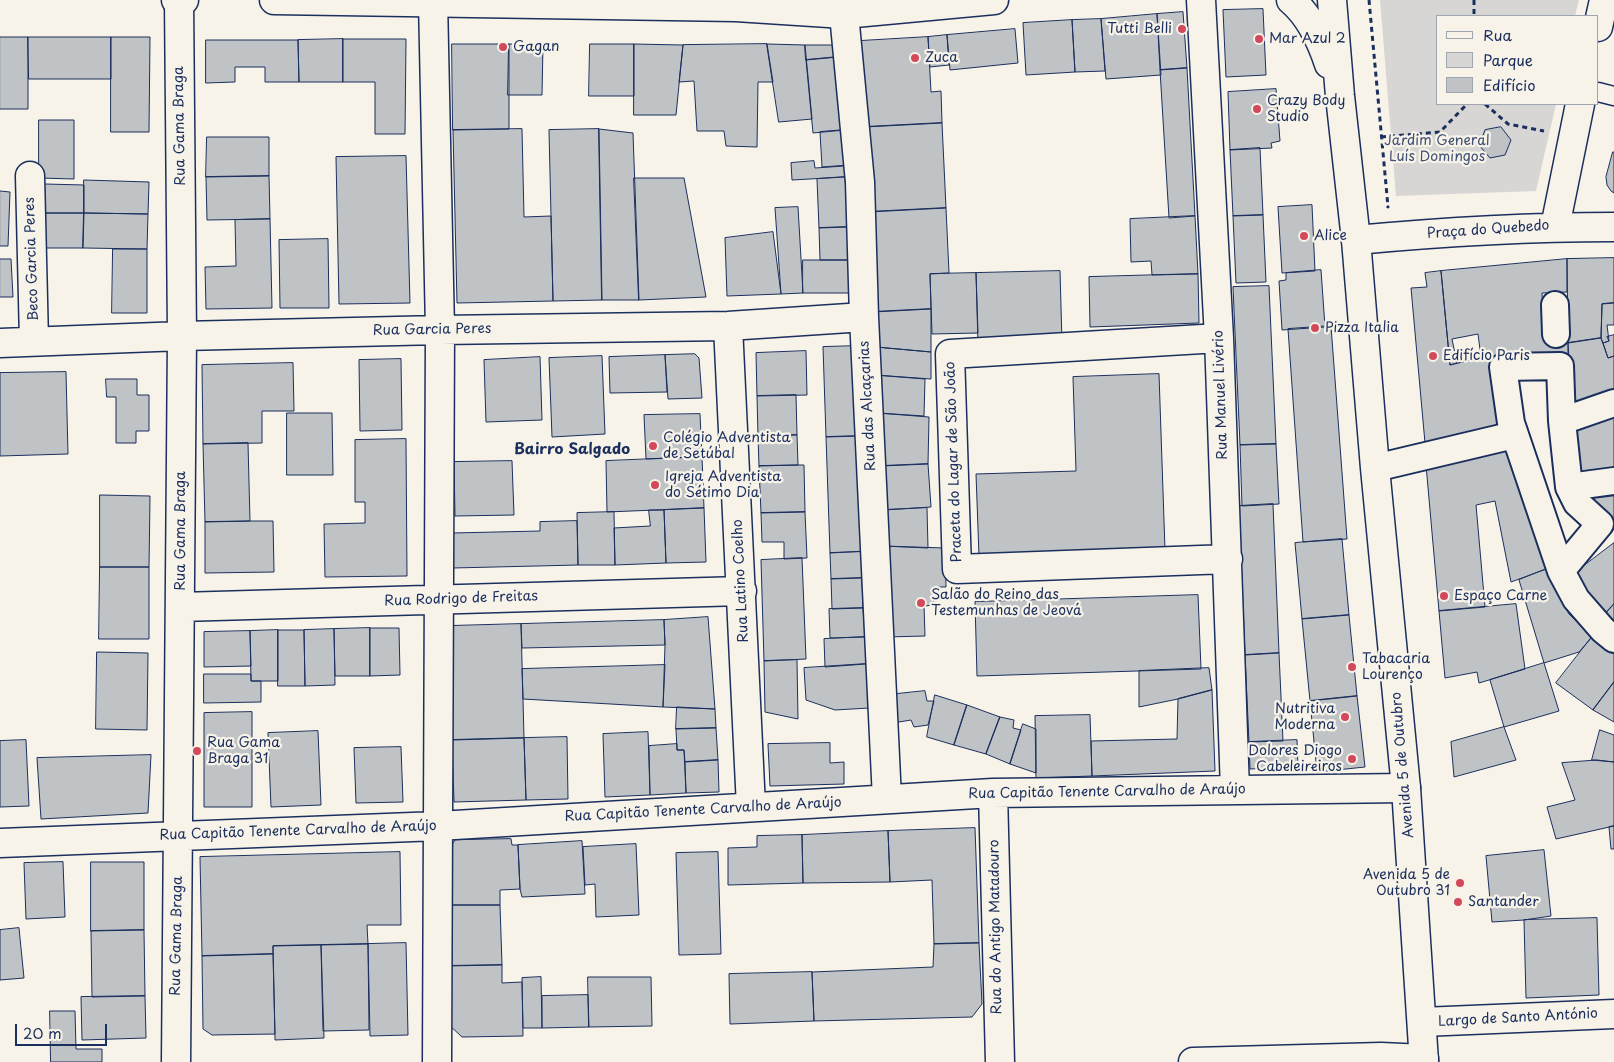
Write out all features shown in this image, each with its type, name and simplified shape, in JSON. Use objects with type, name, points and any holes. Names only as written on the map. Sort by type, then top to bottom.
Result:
[{"type":"street","points":[[177,0],[184,0]]},
{"type":"street","name":"Rua Gama Braga","points":[[176,1062],[182,336],[177,0]]},
{"type":"street","points":[[274,0],[736,7],[844,14],[994,0]]},
{"type":"street","points":[[736,7],[778,0]]},
{"type":"street","name":"Rua Manuel Livério","points":[[1201,0],[1219,338],[1235,790]]},
{"type":"street","points":[[1291,0],[1301,8],[1316,32],[1327,56],[1340,96]]},
{"type":"street","points":[[1332,0],[1340,96]]},
{"type":"street","points":[[1599,22],[1604,0]]},
{"type":"street","points":[[433,2],[440,330],[437,1062]]},
{"type":"street","name":"Rua das Alcaçarias","points":[[844,14],[860,182],[864,317],[888,799]]},
{"type":"street","name":"Avenida 5 de Outubro","points":[[1340,96],[1356,240],[1375,468],[1406,788],[1424,1061]]},
{"type":"street","name":"Praça do Quebedo","points":[[1356,240],[1555,227],[1580,105]]},
{"type":"street","name":"Beco Garcia Peres","points":[[30,176],[34,341]]},
{"type":"street","points":[[1555,227],[1614,228]]},
{"type":"street","points":[[1555,305],[1562,421],[1569,487],[1577,503],[1607,529],[1561,571]]},
{"type":"street","name":"Rua Garcia Peres","points":[[0,343],[182,336],[728,326],[864,317]]},
{"type":"street","name":"Rua Latino Coelho","points":[[728,326],[751,807]]},
{"type":"street","name":"Praceta do Lagar de São João","points":[[1219,338],[950,354],[957,569],[1228,559]]},
{"type":"street","points":[[1557,351],[1503,367],[1511,423],[1561,571],[1576,599],[1603,630],[1614,638]]},
{"type":"street","points":[[1562,421],[1614,403]]},
{"type":"street","points":[[1375,468],[1514,435]]},
{"type":"street","points":[[1569,487],[1614,481]]},
{"type":"street","name":"Rua Rodrigo de Freitas","points":[[180,607],[742,591]]},
{"type":"street","name":"Rua Capitão Tenente Carvalho de Araújo","points":[[0,844],[438,826],[993,793],[1406,788]]},
{"type":"street","name":"Rua do Antigo Matadouro","points":[[993,793],[1000,1062]]},
{"type":"street","name":"Largo de Santo António","points":[[1422,1022],[1614,1014]]},
{"type":"street","points":[[1193,1062],[1382,1057],[1424,1061]]},
{"type":"lane","points":[[1599,92],[1614,96]]},
{"type":"path","points":[[1369,0],[1388,207]]},
{"type":"path","points":[[1474,0],[1474,15]]},
{"type":"path","points":[[1381,137],[1440,132],[1466,105]]},
{"type":"path","points":[[1486,105],[1508,124],[1549,132]]},
{"type":"green space","name":"Jardim General Luís Domingos","points":[[1380,0],[1579,0],[1575,15],[1436,15],[1436,105],[1556,105],[1536,191],[1396,196]]},
{"type":"building","points":[[1263,9],[1266,75],[1226,77],[1223,10]]},
{"type":"building","points":[[1183,12],[1187,68],[1160,70],[1157,14]]},
{"type":"building","points":[[1157,14],[1161,75],[1106,79],[1101,19]]},
{"type":"building","points":[[1101,19],[1105,71],[1075,72],[1072,20]]},
{"type":"building","points":[[1072,20],[1075,72],[1026,75],[1023,23]]},
{"type":"building","points":[[1015,29],[1018,63],[950,70],[947,35]]},
{"type":"building","points":[[947,35],[949,65],[930,67],[928,37]]},
{"type":"building","points":[[0,37],[28,37],[28,109],[0,109]]},
{"type":"building","points":[[28,37],[111,37],[111,79],[29,79]]},
{"type":"building","points":[[111,37],[150,37],[149,132],[111,132]]},
{"type":"building","points":[[928,37],[931,92],[941,91],[942,123],[865,127],[860,41]]},
{"type":"building","points":[[343,39],[343,82],[299,82],[298,40]]},
{"type":"building","points":[[343,39],[406,39],[405,134],[375,134],[375,82],[343,82]]},
{"type":"building","points":[[206,40],[298,40],[299,82],[265,82],[265,67],[235,67],[235,82],[206,83]]},
{"type":"building","points":[[452,44],[509,44],[509,129],[453,130]]},
{"type":"building","points":[[509,44],[543,45],[542,95],[508,95]]},
{"type":"building","points":[[590,44],[634,44],[634,96],[589,96]]},
{"type":"building","points":[[634,44],[683,45],[676,115],[634,115]]},
{"type":"building","points":[[767,44],[773,82],[758,82],[757,147],[726,146],[724,131],[697,131],[694,81],[679,82],[683,45]]},
{"type":"building","points":[[767,44],[805,45],[812,119],[779,122]]},
{"type":"building","points":[[805,45],[836,45],[838,57],[806,60]]},
{"type":"building","points":[[838,57],[845,130],[813,133],[806,60]]},
{"type":"building","points":[[1187,68],[1195,216],[1169,218],[1160,70]]},
{"type":"building","points":[[1276,89],[1280,141],[1271,143],[1272,148],[1230,150],[1228,92]]},
{"type":"building","points":[[39,120],[74,120],[74,179],[39,178]]},
{"type":"building","points":[[942,123],[946,208],[868,212],[865,127]]},
{"type":"building","points":[[1501,127],[1511,140],[1505,155],[1490,158],[1479,145],[1485,130]]},
{"type":"building","points":[[522,129],[524,217],[551,216],[553,301],[457,303],[453,130]]},
{"type":"building","points":[[599,129],[602,300],[553,301],[549,130]]},
{"type":"building","points":[[599,129],[633,133],[639,300],[602,300]]},
{"type":"building","points":[[845,130],[848,165],[822,167],[820,132]]},
{"type":"building","points":[[207,137],[269,137],[269,176],[206,177]]},
{"type":"building","points":[[1260,148],[1263,215],[1233,216],[1230,150]]},
{"type":"building","points":[[1613,152],[1614,193],[1607,185],[1606,177]]},
{"type":"building","points":[[406,156],[410,303],[339,304],[336,157]]},
{"type":"building","points":[[814,161],[815,168],[844,166],[845,177],[792,180],[791,163]]},
{"type":"building","points":[[269,176],[270,219],[207,220],[206,177]]},
{"type":"building","points":[[845,177],[848,227],[819,228],[817,179]]},
{"type":"building","points":[[634,178],[684,178],[706,297],[639,300]]},
{"type":"building","points":[[84,180],[149,182],[148,214],[84,213]]},
{"type":"building","points":[[45,184],[84,185],[84,213],[45,213]]},
{"type":"building","points":[[0,191],[10,192],[8,246],[0,246]]},
{"type":"building","points":[[1312,205],[1315,271],[1282,273],[1278,207]]},
{"type":"building","points":[[798,207],[803,293],[781,294],[775,208]]},
{"type":"building","points":[[946,208],[949,273],[930,274],[931,309],[873,312],[868,212]]},
{"type":"building","points":[[45,213],[84,213],[83,248],[45,248]]},
{"type":"building","points":[[84,213],[148,214],[147,249],[83,248]]},
{"type":"building","points":[[1263,215],[1266,282],[1236,283],[1233,216]]},
{"type":"building","points":[[1195,216],[1198,274],[1152,275],[1151,261],[1131,262],[1130,219]]},
{"type":"building","points":[[270,219],[272,308],[206,309],[205,267],[236,266],[235,220]]},
{"type":"building","points":[[848,227],[851,260],[820,260],[819,228]]},
{"type":"building","points":[[773,232],[781,294],[727,296],[725,238]]},
{"type":"building","points":[[328,239],[329,308],[280,308],[279,240]]},
{"type":"building","points":[[113,249],[147,249],[147,313],[112,313]]},
{"type":"building","points":[[1614,258],[1614,303],[1602,304],[1601,338],[1568,343],[1567,259]]},
{"type":"building","points":[[0,259],[11,259],[13,297],[0,297]]},
{"type":"building","points":[[1567,259],[1567,292],[1542,293],[1544,335],[1568,333],[1568,354],[1491,358],[1491,355],[1481,357],[1478,334],[1452,339],[1457,363],[1450,365],[1441,271]]},
{"type":"building","points":[[803,260],[851,260],[851,293],[803,293]]},
{"type":"building","points":[[1321,270],[1325,327],[1282,330],[1279,281],[1286,280],[1286,273]]},
{"type":"building","points":[[1060,271],[1062,342],[978,345],[976,273]]},
{"type":"building","name":"Edifício Paris","points":[[1441,271],[1450,365],[1491,355],[1491,358],[1495,358],[1507,423],[1425,443],[1411,288],[1427,287],[1425,273]]},
{"type":"building","points":[[976,273],[978,333],[932,334],[930,274]]},
{"type":"building","points":[[1198,274],[1199,323],[1090,327],[1089,277]]},
{"type":"building","points":[[1269,286],[1276,444],[1240,445],[1233,287]]},
{"type":"building","points":[[1614,303],[1614,325],[1607,325],[1609,341],[1603,343],[1601,338],[1602,304]]},
{"type":"building","points":[[931,309],[931,352],[876,347],[873,312]]},
{"type":"building","points":[[1331,326],[1347,539],[1303,542],[1288,329]]},
{"type":"building","points":[[1614,335],[1614,356],[1608,358],[1603,343],[1609,341],[1607,337]]},
{"type":"building","points":[[1601,338],[1608,358],[1614,356],[1614,394],[1572,409],[1568,343]]},
{"type":"building","points":[[858,346],[861,436],[826,437],[823,347]]},
{"type":"building","points":[[876,347],[931,352],[931,379],[875,375]]},
{"type":"building","points":[[806,351],[807,395],[757,396],[756,353]]},
{"type":"building","points":[[1480,351],[1481,357],[1457,363],[1455,355]]},
{"type":"building","points":[[695,354],[699,358],[702,398],[668,399],[665,355]]},
{"type":"building","points":[[665,355],[667,392],[610,393],[609,357]]},
{"type":"building","points":[[602,356],[605,434],[552,437],[549,358]]},
{"type":"building","points":[[540,357],[542,420],[486,422],[484,360]]},
{"type":"building","points":[[401,359],[402,430],[360,431],[359,360]]},
{"type":"building","points":[[293,363],[294,411],[262,411],[262,443],[203,444],[202,365]]},
{"type":"building","points":[[66,372],[68,454],[0,456],[0,373]]},
{"type":"building","points":[[1159,374],[1165,550],[979,556],[976,474],[1076,471],[1073,377]]},
{"type":"building","points":[[875,375],[925,379],[924,416],[878,413]]},
{"type":"building","points":[[106,379],[137,379],[137,395],[149,395],[149,431],[136,431],[136,443],[116,443],[116,397],[107,397]]},
{"type":"building","points":[[796,395],[797,435],[758,436],[757,396]]},
{"type":"building","points":[[1614,412],[1614,474],[1575,478],[1570,433]]},
{"type":"building","points":[[287,413],[332,413],[333,475],[287,475]]},
{"type":"building","points":[[878,413],[929,417],[928,464],[882,466]]},
{"type":"building","points":[[700,414],[702,457],[646,459],[644,415]]},
{"type":"building","points":[[797,435],[798,465],[759,466],[758,436]]},
{"type":"building","points":[[861,436],[866,551],[830,553],[826,437]]},
{"type":"building","points":[[406,439],[407,576],[325,577],[324,524],[365,523],[365,502],[355,502],[355,440]]},
{"type":"building","points":[[248,443],[250,521],[205,522],[203,444]]},
{"type":"building","points":[[1276,444],[1279,504],[1242,506],[1240,445]]},
{"type":"building","points":[[1513,446],[1549,568],[1511,582],[1495,501],[1476,505],[1485,607],[1439,611],[1426,465]]},
{"type":"building","name":"Igreja Adventista do Sétimo Dia","points":[[702,457],[704,508],[607,512],[606,461]]},
{"type":"building","points":[[512,461],[514,515],[455,516],[454,462]]},
{"type":"building","points":[[928,464],[931,507],[884,510],[882,466]]},
{"type":"building","points":[[804,465],[805,512],[761,513],[759,466]]},
{"type":"building","points":[[1614,487],[1614,526],[1600,517],[1579,491]]},
{"type":"building","points":[[100,495],[150,496],[149,567],[100,567]]},
{"type":"building","points":[[1273,504],[1279,653],[1245,655],[1239,506]]},
{"type":"building","points":[[704,508],[706,562],[666,563],[664,510]]},
{"type":"building","points":[[927,508],[928,548],[883,546],[884,510]]},
{"type":"building","points":[[649,510],[664,510],[666,563],[615,565],[614,528],[650,526]]},
{"type":"building","points":[[614,512],[615,565],[578,565],[577,513]]},
{"type":"building","points":[[805,512],[807,558],[784,559],[784,542],[762,542],[761,513]]},
{"type":"building","points":[[273,521],[274,572],[205,573],[205,522]]},
{"type":"building","points":[[577,521],[578,565],[453,568],[452,533],[540,531],[540,522]]},
{"type":"building","points":[[1342,539],[1349,615],[1302,619],[1295,543]]},
{"type":"building","points":[[1614,543],[1614,604],[1602,617],[1572,575]]},
{"type":"building","points":[[883,546],[945,548],[946,587],[933,587],[934,605],[924,606],[925,636],[887,637]]},
{"type":"building","points":[[861,552],[862,578],[831,579],[830,553]]},
{"type":"building","points":[[802,558],[806,659],[764,661],[761,560]]},
{"type":"building","points":[[100,567],[149,567],[149,639],[99,639]]},
{"type":"building","points":[[1549,568],[1561,600],[1569,614],[1592,637],[1579,652],[1544,663],[1519,580]]},
{"type":"building","points":[[862,578],[863,608],[832,609],[831,579]]},
{"type":"building","points":[[1198,595],[1201,669],[977,676],[975,602]]},
{"type":"building","points":[[1516,604],[1525,669],[1479,683],[1477,672],[1445,678],[1439,611]]},
{"type":"building","points":[[1614,604],[1614,627],[1602,617]]},
{"type":"building","points":[[863,608],[865,637],[830,638],[829,609]]},
{"type":"building","points":[[1349,615],[1357,696],[1310,701],[1302,619]]},
{"type":"building","points":[[708,617],[715,709],[663,707],[664,620]]},
{"type":"building","points":[[664,620],[665,645],[522,648],[521,624]]},
{"type":"building","points":[[521,624],[524,738],[452,740],[449,626]]},
{"type":"building","points":[[370,628],[399,628],[400,675],[370,676]]},
{"type":"building","points":[[370,628],[370,676],[335,676],[334,629]]},
{"type":"building","points":[[334,629],[335,685],[305,686],[304,630]]},
{"type":"building","points":[[278,630],[304,630],[305,686],[278,686]]},
{"type":"building","points":[[278,630],[278,681],[251,681],[250,631]]},
{"type":"building","points":[[250,631],[251,666],[204,667],[204,632]]},
{"type":"building","points":[[865,637],[866,664],[825,667],[824,639]]},
{"type":"building","points":[[1592,637],[1614,653],[1614,682],[1593,710],[1556,683]]},
{"type":"building","points":[[97,652],[148,653],[147,730],[96,729]]},
{"type":"building","points":[[1279,653],[1283,741],[1249,742],[1245,655]]},
{"type":"building","points":[[797,660],[798,719],[765,712],[764,661]]},
{"type":"building","points":[[1544,663],[1559,711],[1504,727],[1490,680]]},
{"type":"building","points":[[866,664],[869,708],[835,710],[806,700],[804,668]]},
{"type":"building","points":[[665,665],[663,707],[523,699],[522,669]]},
{"type":"building","points":[[1209,668],[1212,690],[1139,707],[1139,671]]},
{"type":"building","points":[[204,674],[251,674],[251,681],[261,681],[261,702],[204,703]]},
{"type":"building","points":[[1614,682],[1614,722],[1593,710]]},
{"type":"building","points":[[1212,690],[1215,771],[1092,776],[1091,741],[1177,739],[1178,699]]},
{"type":"building","points":[[925,691],[927,701],[934,701],[928,725],[914,727],[911,720],[893,723],[887,695]]},
{"type":"building","points":[[935,695],[967,705],[954,745],[927,737]]},
{"type":"building","points":[[1357,696],[1365,767],[1317,772],[1310,701]]},
{"type":"building","points":[[967,705],[1000,717],[986,754],[954,745]]},
{"type":"building","points":[[677,707],[715,709],[716,728],[676,729]]},
{"type":"building","points":[[252,712],[252,807],[204,807],[204,713]]},
{"type":"building","points":[[1090,715],[1092,776],[1036,778],[1035,716]]},
{"type":"building","points":[[1000,717],[1014,720],[1013,728],[1021,730],[1010,764],[986,754]]},
{"type":"building","points":[[1023,724],[1036,729],[1036,773],[1010,764]]},
{"type":"building","points":[[1504,727],[1516,760],[1454,777],[1451,742]]},
{"type":"building","points":[[716,728],[718,760],[685,762],[684,750],[677,750],[676,729]]},
{"type":"building","points":[[1600,730],[1614,735],[1614,762],[1592,760]]},
{"type":"building","points":[[318,731],[321,805],[271,807],[268,733]]},
{"type":"building","points":[[648,732],[650,795],[605,797],[603,734]]},
{"type":"building","points":[[567,737],[568,799],[526,800],[524,738]]},
{"type":"building","points":[[524,738],[526,800],[454,802],[452,740]]},
{"type":"building","points":[[26,740],[29,806],[0,807],[0,741]]},
{"type":"building","points":[[1297,740],[1298,767],[1250,769],[1249,742]]},
{"type":"building","points":[[830,743],[830,763],[844,762],[844,784],[770,786],[768,744]]},
{"type":"building","points":[[677,744],[677,750],[684,750],[686,793],[650,795],[649,746]]},
{"type":"building","points":[[401,747],[403,802],[356,803],[354,748]]},
{"type":"building","points":[[151,755],[148,813],[41,819],[37,758]]},
{"type":"building","points":[[718,760],[719,792],[686,793],[685,762]]},
{"type":"building","points":[[1597,760],[1614,762],[1614,826],[1556,839],[1547,807],[1575,800],[1562,763]]},
{"type":"building","points":[[1614,826],[1614,849],[1611,849],[1609,827]]},
{"type":"building","points":[[975,828],[979,943],[934,944],[932,880],[890,882],[888,831]]},
{"type":"building","points":[[888,831],[890,882],[803,883],[802,835]]},
{"type":"building","points":[[802,835],[803,883],[728,885],[728,848],[757,847],[757,836]]},
{"type":"building","points":[[511,839],[512,845],[518,845],[520,889],[500,890],[500,905],[446,905],[445,855],[455,840]]},
{"type":"building","points":[[582,841],[585,894],[522,897],[518,845]]},
{"type":"building","points":[[636,844],[639,915],[596,917],[595,884],[585,885],[583,847]]},
{"type":"building","points":[[1544,850],[1551,916],[1492,922],[1486,856]]},
{"type":"building","points":[[400,852],[401,925],[367,925],[368,944],[273,946],[273,954],[202,956],[200,857]]},
{"type":"building","points":[[718,852],[721,954],[679,955],[676,853]]},
{"type":"building","points":[[63,862],[65,917],[26,919],[24,863]]},
{"type":"building","points":[[91,862],[144,862],[144,930],[91,931]]},
{"type":"building","points":[[446,905],[500,905],[502,965],[446,966]]},
{"type":"building","points":[[1597,918],[1599,995],[1526,998],[1524,920]]},
{"type":"building","points":[[19,928],[24,978],[0,980],[0,930]]},
{"type":"building","points":[[144,930],[145,996],[92,997],[91,931]]},
{"type":"building","points":[[406,943],[408,1035],[370,1036],[368,944]]},
{"type":"building","points":[[979,943],[982,1004],[972,1017],[814,1021],[812,972],[933,967],[934,944]]},
{"type":"building","points":[[368,944],[369,1030],[323,1031],[321,945]]},
{"type":"building","points":[[321,945],[324,1038],[275,1040],[273,946]]},
{"type":"building","points":[[273,954],[275,1034],[212,1035],[203,1029],[202,956]]},
{"type":"building","points":[[502,965],[502,983],[522,982],[523,1036],[462,1037],[447,1023],[446,966]]},
{"type":"building","points":[[812,972],[814,1021],[730,1024],[729,974]]},
{"type":"building","points":[[541,977],[542,1028],[523,1028],[522,978]]},
{"type":"building","points":[[588,977],[651,977],[652,1026],[589,1027]]},
{"type":"building","points":[[588,995],[589,1027],[542,1028],[542,996]]},
{"type":"building","points":[[145,996],[146,1038],[82,1040],[81,997]]},
{"type":"building","points":[[50,1011],[75,1011],[76,1049],[102,1049],[102,1062],[51,1062]]},
{"type":"place","name":"Tutti Belli","points":[[1182,29]]},
{"type":"place","name":"Mar Azul 2","points":[[1259,39]]},
{"type":"place","name":"Gagan","points":[[503,47]]},
{"type":"place","name":"Zuca","points":[[915,58]]},
{"type":"place","name":"Crazy Body Studio","points":[[1257,109]]},
{"type":"place","name":"Alice","points":[[1304,236]]},
{"type":"place","name":"Pizza Italia","points":[[1315,328]]},
{"type":"place","name":"Edifício Paris","points":[[1433,356]]},
{"type":"place","name":"Colégio Adventista de Setúbal","points":[[653,446]]},
{"type":"place","name":"Igreja Adventista do Sétimo Dia","points":[[655,485]]},
{"type":"place","name":"Espaço Carne","points":[[1444,596]]},
{"type":"place","name":"Salão do Reino das Testemunhas de Jeová","points":[[921,603]]},
{"type":"place","name":"Tabacaria Lourenço","points":[[1352,667]]},
{"type":"place","name":"Nutritiva Moderna","points":[[1345,717]]},
{"type":"place","name":"Rua Gama Braga 31","points":[[197,751]]},
{"type":"place","name":"Dolores Diogo Cabeleireiros","points":[[1352,759]]},
{"type":"place","name":"Avenida 5 de Outubro 31","points":[[1460,883]]},
{"type":"place","name":"Santander","points":[[1458,902]]},
{"type":"district","name":"Bairro Salgado","points":[[572,450]]}]
